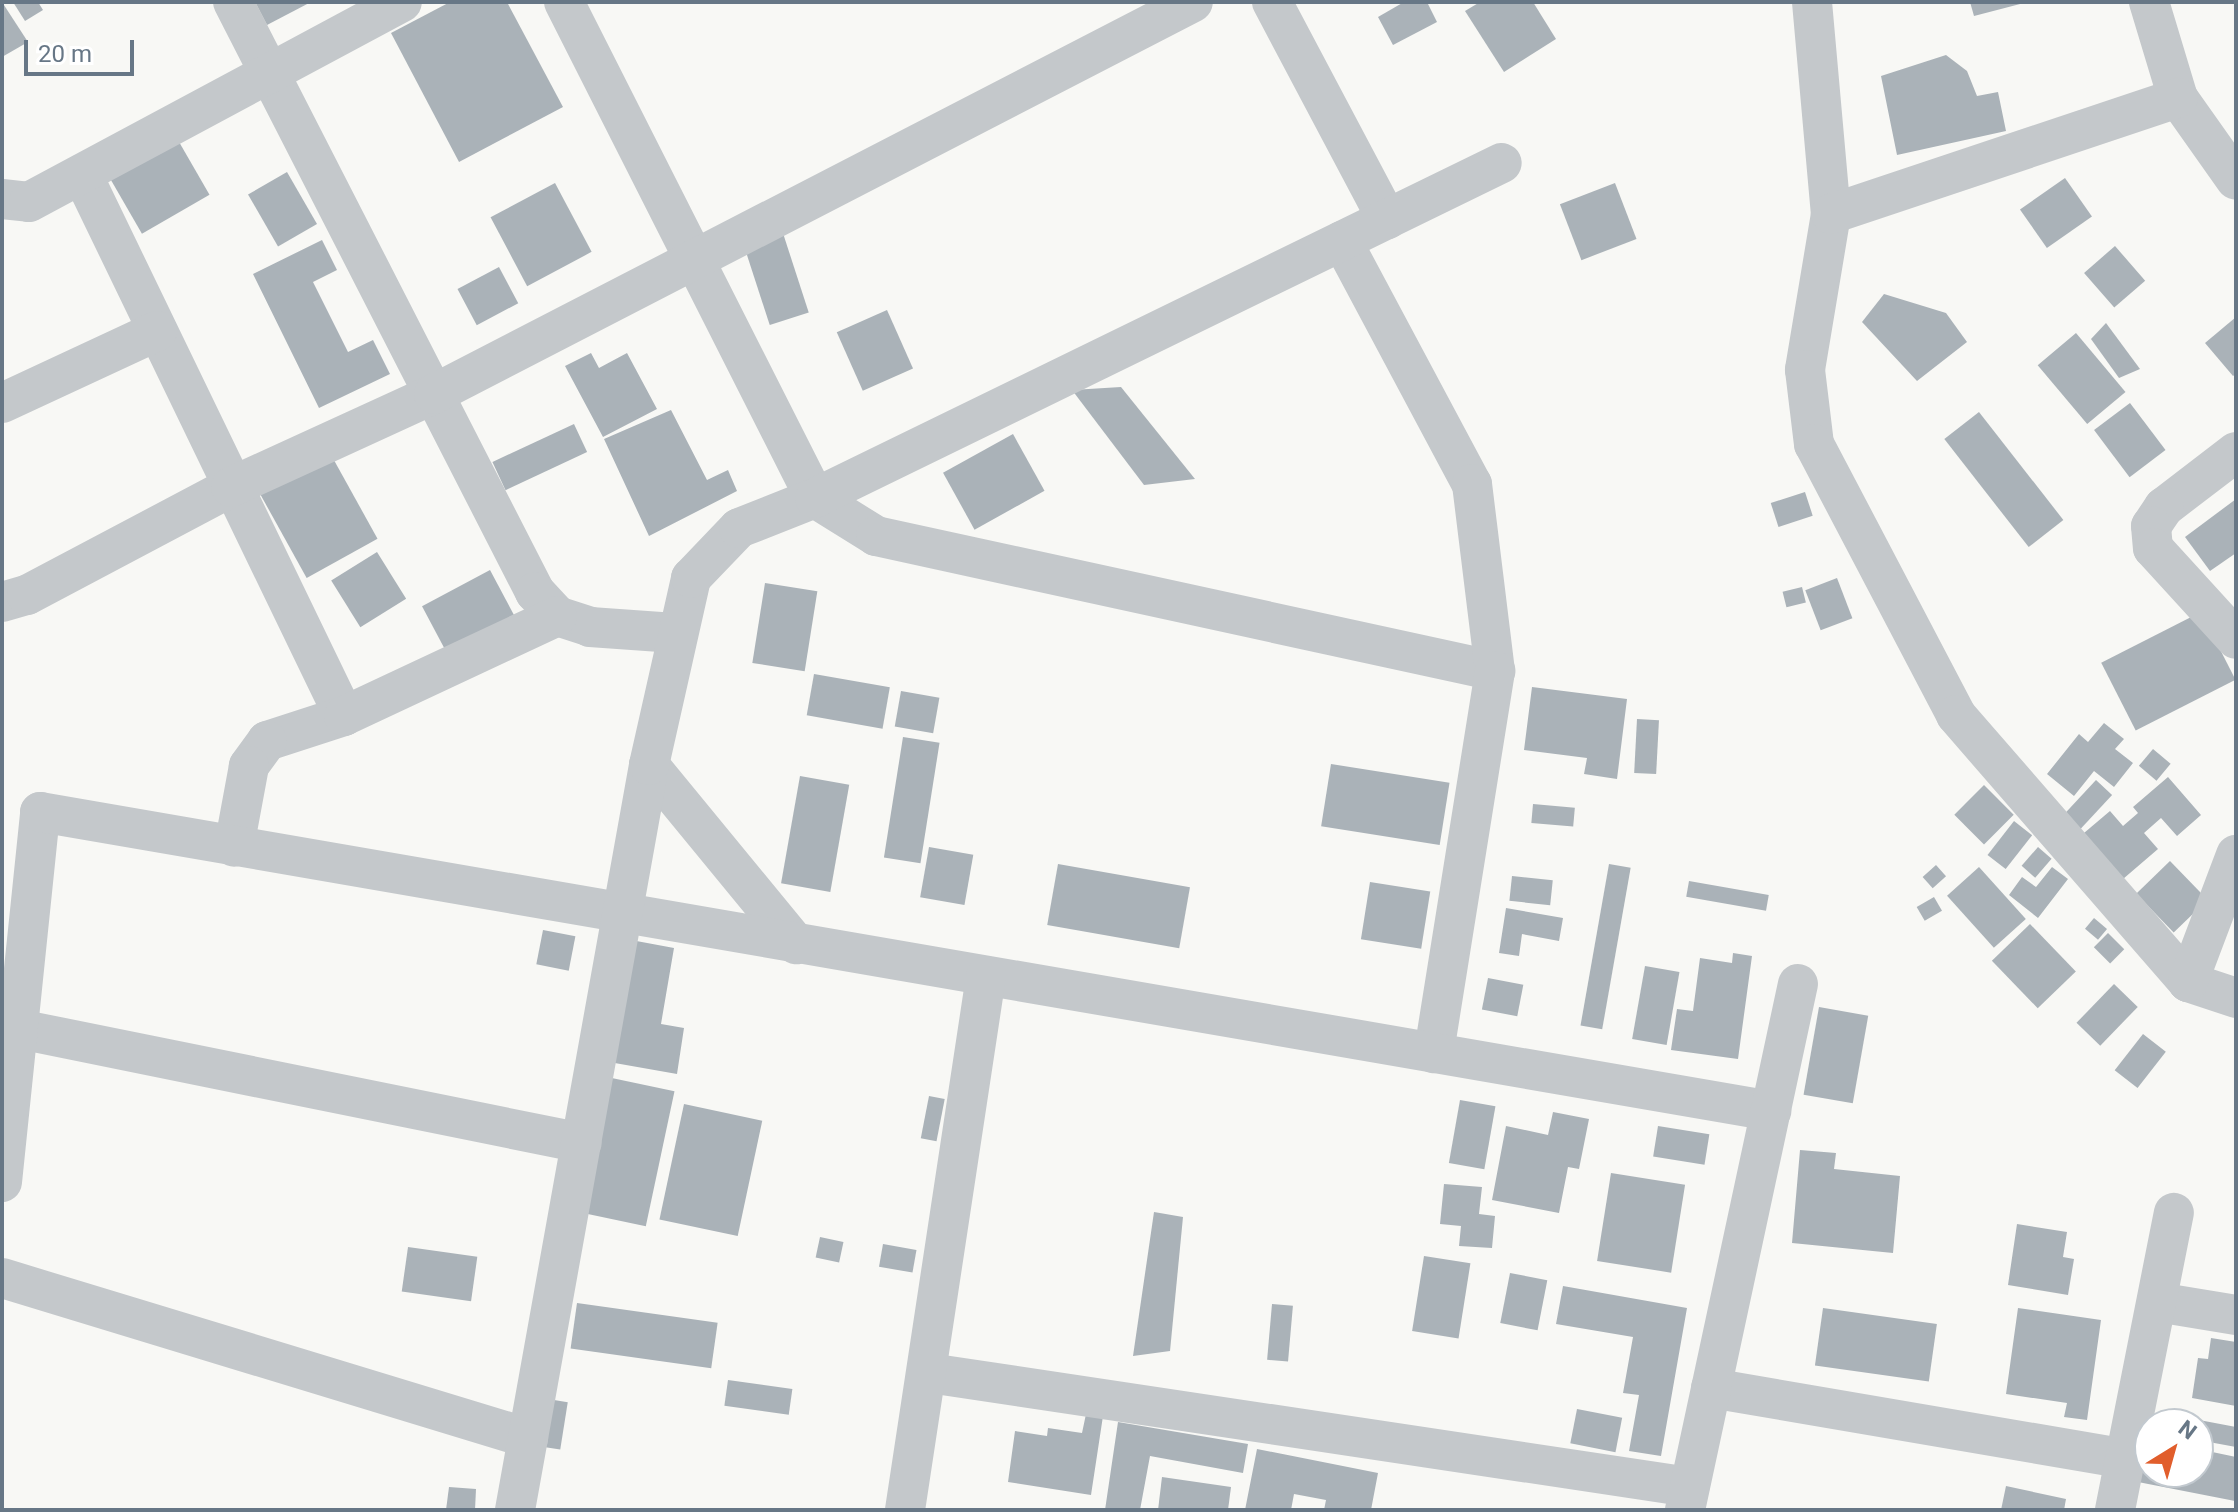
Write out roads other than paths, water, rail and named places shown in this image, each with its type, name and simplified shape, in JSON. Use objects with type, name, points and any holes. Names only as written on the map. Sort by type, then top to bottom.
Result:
[{"type":"street","points":[[233,2],[535,592],[557,616],[590,627],[675,633]]},
{"type":"street","points":[[2,199],[29,202],[268,70],[402,2]]},
{"type":"street","points":[[564,2],[815,498],[876,536],[1495,671]]},
{"type":"street","points":[[2,602],[27,595],[231,487],[434,394],[1193,2]]},
{"type":"street","points":[[1272,2],[1387,219]]},
{"type":"street","points":[[1812,2],[1831,214],[1805,370],[1814,444],[1956,715],[2188,982],[2236,998]]},
{"type":"street","points":[[2149,2],[2178,98],[2236,180]]},
{"type":"street","points":[[1831,214],[2178,98]]},
{"type":"street","points":[[515,1510],[649,765],[675,633],[691,578],[712,550],[739,528],[815,498],[1502,163]]},
{"type":"street","points":[[82,174],[344,716]]},
{"type":"street","points":[[1342,241],[1472,484],[1495,671],[1434,1053]]},
{"type":"street","points":[[2,403],[157,331]]},
{"type":"street","points":[[2236,452],[2164,507],[2151,526],[2153,548],[2236,639]]},
{"type":"street","points":[[234,847],[249,766],[267,741],[344,716],[557,616]]},
{"type":"street","points":[[649,765],[796,944]]},
{"type":"street","points":[[2,1182],[40,812],[1771,1111]]},
{"type":"street","points":[[2188,982],[2236,855]]},
{"type":"street","points":[[905,1510],[929,1373],[986,976]]},
{"type":"street","points":[[929,1373],[1687,1498],[1798,984]]},
{"type":"street","points":[[19,1029],[582,1143]]},
{"type":"street","points":[[2115,1510],[2174,1213]]},
{"type":"street","points":[[2,1278],[528,1438]]},
{"type":"street","points":[[2157,1302],[2236,1315]]},
{"type":"street","points":[[1711,1388],[2125,1459]]}]
